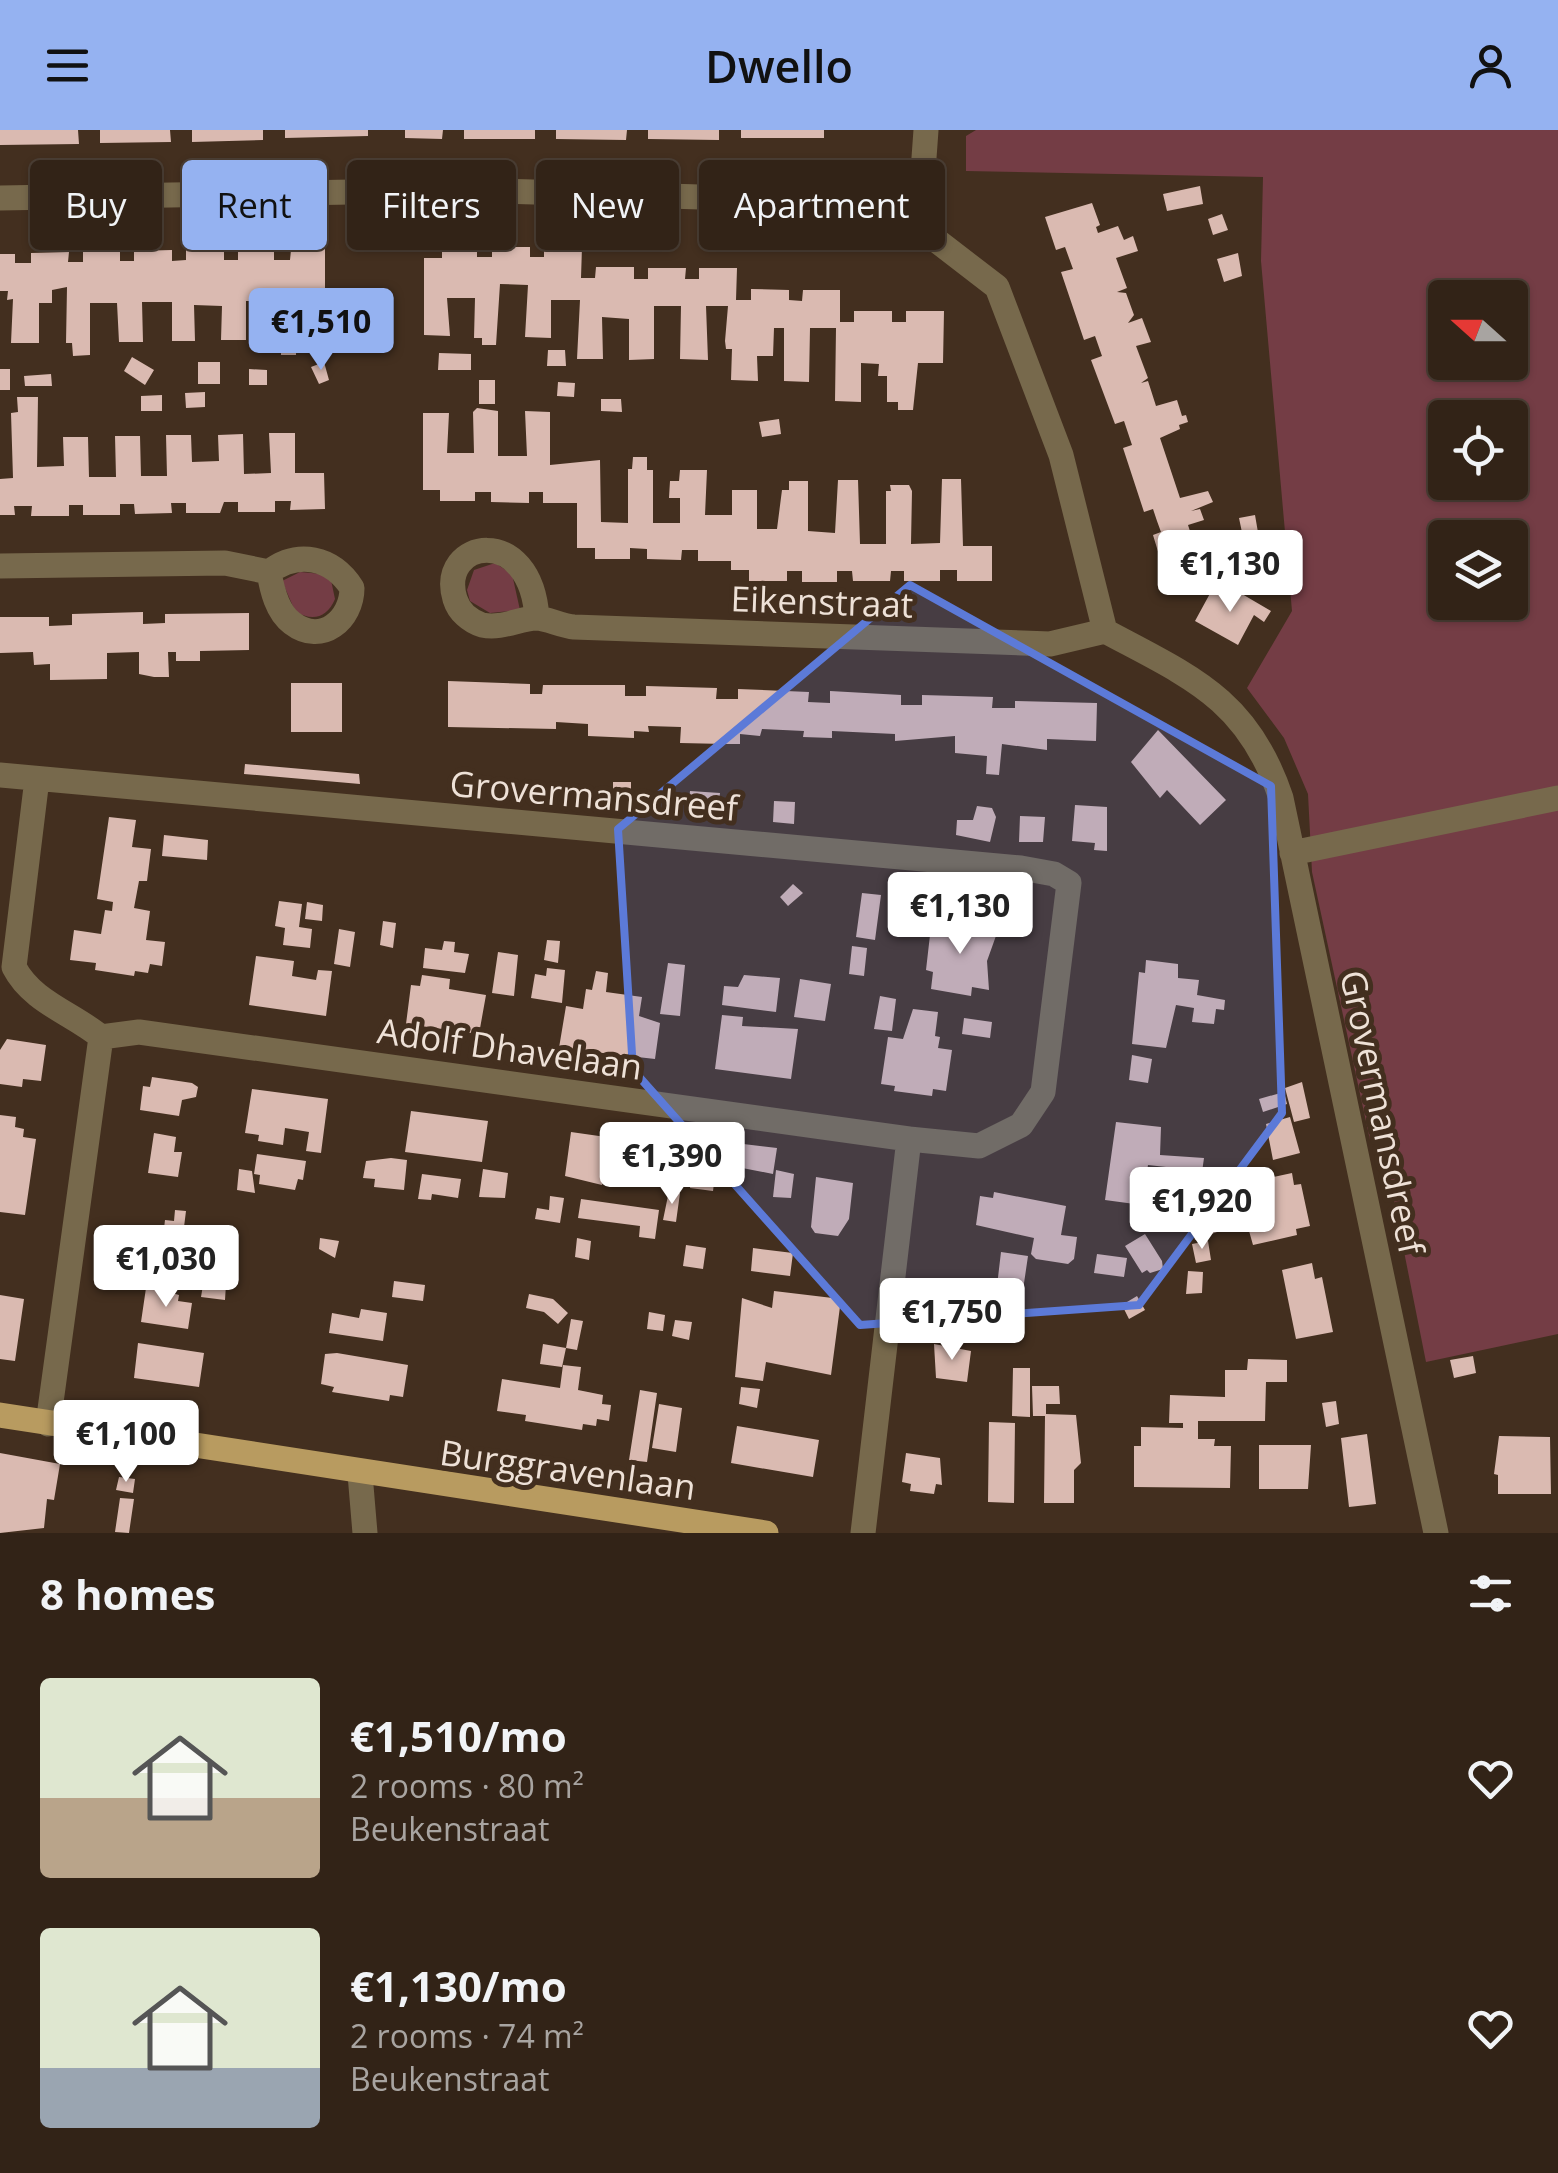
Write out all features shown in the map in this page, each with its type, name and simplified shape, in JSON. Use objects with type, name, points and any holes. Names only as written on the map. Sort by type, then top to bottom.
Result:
[{"type":"main road","name":"Burggravenlaan","points":[[0,1415],[360,1474],[766,1533]]},
{"type":"street","points":[[924,160],[926,130]]},
{"type":"street","points":[[0,198],[465,190],[699,197]]},
{"type":"street","points":[[945,246],[997,287],[1061,455],[1105,631]]},
{"type":"street","points":[[0,566],[225,562],[268,572]]},
{"type":"street","name":"Eikenstraat","points":[[537,618],[574,628],[1050,644],[1105,631]]},
{"type":"street","name":"Grovermansdreef","points":[[1105,631],[1181,669],[1213,690],[1238,715],[1269,762],[1292,854],[1436,1533]]},
{"type":"street","name":"Grovermansdreef","points":[[0,775],[1054,874],[1068,883],[1069,901],[1057,994]]},
{"type":"street","points":[[37,779],[14,968],[36,997],[71,1012],[102,1036],[48,1424]]},
{"type":"street","points":[[1292,854],[1558,798]]},
{"type":"street","name":"Adolf Dhavelaan","points":[[102,1036],[139,1032],[979,1146],[1021,1125],[1042,1092],[1057,994]]},
{"type":"street","points":[[863,1533],[909,1139]]},
{"type":"street","points":[[360,1474],[365,1532]]},
{"type":"highlighted area","points":[[910,585],[1271,786],[1282,1113],[1139,1305],[860,1325],[633,1070],[618,829]]},
{"type":"shaded area","points":[[976,130],[1558,130],[1558,1334],[1426,1362],[1382,1141],[1370,1140],[1312,872],[1308,794],[1284,738],[1247,688],[1292,611],[1261,261],[1263,177],[966,171],[966,136]]},
{"type":"shaded area","points":[[495,563],[512,574],[520,610],[490,613],[470,601],[467,590],[474,570]]},
{"type":"shaded area","points":[[300,572],[322,574],[331,580],[335,599],[323,614],[307,616],[295,611],[282,581]]},
{"type":"building","points":[[0,130],[78,130],[79,144],[0,145]]},
{"type":"building","points":[[100,130],[170,130],[171,142],[100,143]]},
{"type":"building","points":[[192,130],[263,130],[263,140],[192,142]]},
{"type":"building","points":[[285,130],[368,130],[368,136],[285,138]]},
{"type":"building","points":[[405,130],[443,130],[442,139],[405,138]]},
{"type":"building","points":[[464,130],[535,130],[535,139],[464,139]]},
{"type":"building","points":[[556,130],[627,130],[626,140],[556,139]]},
{"type":"building","points":[[648,130],[719,130],[719,140],[648,139]]},
{"type":"building","points":[[741,130],[824,130],[824,138],[741,138]]},
{"type":"building","points":[[1200,186],[1203,204],[1167,211],[1163,194]]},
{"type":"building","points":[[1092,203],[1100,225],[1096,227],[1098,233],[1118,226],[1124,240],[1133,236],[1138,251],[1116,258],[1127,288],[1117,292],[1126,293],[1134,315],[1128,323],[1142,318],[1151,342],[1136,346],[1148,378],[1141,383],[1148,381],[1156,406],[1177,400],[1182,416],[1186,415],[1188,422],[1160,438],[1180,498],[1208,491],[1213,502],[1191,511],[1200,509],[1204,520],[1188,525],[1198,556],[1163,568],[1153,535],[1161,532],[1153,509],[1144,512],[1123,448],[1132,445],[1124,421],[1115,424],[1091,360],[1102,356],[1095,336],[1084,340],[1061,272],[1073,269],[1065,247],[1056,250],[1045,217]]},
{"type":"building","points":[[1222,214],[1228,230],[1213,235],[1208,219]]},
{"type":"building","points":[[530,247],[530,257],[544,257],[544,250],[582,250],[581,278],[595,278],[596,267],[634,267],[634,279],[648,279],[648,268],[686,268],[685,279],[699,279],[699,268],[737,268],[736,300],[751,300],[751,289],[789,290],[789,300],[802,301],[803,290],[840,290],[840,322],[854,322],[854,311],[892,311],[892,322],[906,322],[906,311],[944,311],[943,363],[918,363],[913,410],[898,410],[898,402],[887,402],[887,376],[878,376],[879,364],[861,363],[861,402],[835,401],[836,328],[810,328],[809,382],[784,381],[784,328],[774,328],[773,356],[757,356],[758,381],[731,380],[732,349],[726,349],[725,341],[728,306],[706,306],[708,360],[680,359],[681,306],[654,306],[654,359],[629,360],[629,319],[602,317],[603,359],[577,359],[580,300],[551,300],[551,338],[525,337],[528,285],[500,284],[496,345],[482,345],[482,338],[474,338],[475,298],[447,298],[450,336],[424,335],[424,258],[442,258],[442,250],[477,250],[477,257],[492,257],[492,250]]},
{"type":"building","points":[[172,250],[172,261],[186,260],[186,250],[224,250],[224,260],[238,260],[238,250],[274,250],[274,260],[290,260],[291,250],[325,250],[325,300],[297,300],[296,355],[281,355],[281,339],[272,339],[273,301],[246,301],[246,340],[221,340],[222,306],[194,305],[195,341],[172,341],[172,302],[142,302],[143,342],[119,342],[117,303],[90,303],[90,355],[73,356],[72,343],[66,343],[67,287],[52,290],[52,303],[39,303],[39,343],[11,343],[13,299],[7,300],[8,291],[0,291],[0,254],[15,254],[15,263],[31,263],[31,253],[69,252],[68,262],[83,262],[83,252],[120,251],[120,261],[134,261],[134,251]]},
{"type":"building","points":[[1238,253],[1242,276],[1224,282],[1217,259]]},
{"type":"building","points":[[548,350],[565,350],[566,366],[547,366]]},
{"type":"building","points":[[439,353],[471,354],[471,370],[438,370]]},
{"type":"building","points":[[132,357],[154,370],[145,385],[124,371]]},
{"type":"building","points":[[198,362],[220,362],[220,384],[198,384]]},
{"type":"building","points":[[324,362],[329,380],[319,384],[311,367]]},
{"type":"building","points":[[0,369],[10,369],[10,390],[0,390]]},
{"type":"building","points":[[249,369],[267,370],[267,385],[249,385]]},
{"type":"building","points":[[51,374],[52,386],[25,386],[24,376]]},
{"type":"building","points":[[479,380],[495,380],[495,404],[479,404]]},
{"type":"building","points":[[558,382],[575,383],[574,397],[557,396]]},
{"type":"building","points":[[205,392],[205,407],[186,408],[185,393]]},
{"type":"building","points":[[162,395],[162,411],[141,411],[141,396]]},
{"type":"building","points":[[17,397],[38,397],[37,467],[64,466],[63,437],[88,437],[89,477],[116,477],[115,436],[140,436],[141,476],[167,476],[166,435],[191,435],[192,462],[219,461],[218,435],[243,434],[244,474],[271,473],[269,433],[295,433],[295,473],[324,473],[325,509],[290,510],[291,501],[275,501],[275,512],[238,512],[238,502],[224,502],[220,513],[186,513],[186,503],[171,503],[172,513],[135,514],[134,504],[120,504],[120,515],[83,515],[83,505],[69,505],[69,516],[31,516],[32,506],[14,506],[15,515],[0,515],[0,479],[13,478],[11,413],[18,412]]},
{"type":"building","points":[[601,399],[621,399],[622,412],[601,411]]},
{"type":"building","points":[[477,408],[498,411],[498,456],[527,456],[525,411],[550,412],[550,465],[600,460],[601,522],[628,523],[628,469],[632,469],[633,457],[647,457],[647,470],[653,470],[653,523],[680,523],[680,498],[669,498],[670,481],[679,481],[680,470],[707,470],[705,515],[732,515],[732,490],[757,490],[757,529],[777,529],[782,490],[789,490],[789,481],[808,481],[808,531],[835,533],[838,480],[858,480],[860,544],[886,544],[886,491],[891,491],[890,485],[909,485],[912,491],[911,544],[940,543],[942,479],[961,479],[963,546],[992,546],[992,581],[957,581],[957,570],[940,570],[940,581],[904,581],[904,571],[891,571],[890,581],[853,581],[852,571],[837,571],[837,582],[802,582],[802,571],[787,571],[787,581],[749,581],[749,570],[731,570],[731,561],[698,561],[698,550],[682,550],[681,560],[647,559],[647,549],[630,548],[630,559],[595,559],[595,548],[577,548],[577,503],[543,503],[543,492],[529,492],[529,503],[491,502],[491,492],[475,492],[475,501],[440,501],[440,490],[423,490],[423,413],[449,413],[447,453],[474,453],[473,412]]},
{"type":"building","points":[[779,419],[781,434],[762,437],[759,422]]},
{"type":"building","points":[[1255,515],[1260,544],[1245,547],[1239,518]]},
{"type":"building","points":[[1213,588],[1237,601],[1242,594],[1271,611],[1264,622],[1254,615],[1238,645],[1195,621]]},
{"type":"building","points":[[143,612],[143,624],[165,623],[165,614],[249,613],[249,650],[200,651],[200,661],[176,661],[176,652],[168,652],[169,677],[139,674],[139,652],[107,653],[107,679],[50,680],[50,664],[34,665],[33,652],[0,653],[0,617],[49,617],[49,626],[72,625],[72,614]]},
{"type":"building","points":[[448,681],[530,684],[530,694],[542,694],[543,685],[625,685],[625,696],[646,696],[646,686],[717,688],[716,699],[738,699],[738,689],[809,692],[808,702],[830,703],[830,691],[901,695],[901,705],[922,705],[922,695],[993,697],[992,708],[1015,708],[1015,701],[1097,703],[1096,741],[1047,739],[1047,750],[1002,744],[999,775],[986,774],[987,756],[955,753],[955,736],[895,741],[895,734],[832,731],[832,738],[803,737],[804,731],[762,729],[760,736],[740,734],[740,744],[725,744],[680,743],[681,727],[648,726],[649,732],[634,731],[634,738],[588,736],[588,724],[556,722],[556,729],[448,727]]},
{"type":"building","points":[[291,683],[342,683],[342,732],[291,732]]},
{"type":"building","points":[[1158,730],[1226,800],[1200,825],[1167,790],[1160,798],[1131,762]]},
{"type":"building","points":[[245,764],[359,774],[360,784],[244,774]]},
{"type":"building","points":[[613,782],[631,782],[631,793],[660,795],[659,811],[613,805]]},
{"type":"building","points":[[522,783],[538,785],[537,801],[521,799]]},
{"type":"building","points":[[690,791],[720,793],[718,811],[688,810]]},
{"type":"building","points":[[774,801],[795,802],[794,824],[773,822]]},
{"type":"building","points":[[1075,805],[1107,807],[1107,851],[1094,850],[1095,843],[1072,841]]},
{"type":"building","points":[[977,806],[992,808],[996,817],[990,842],[956,835],[957,820],[973,820]]},
{"type":"building","points":[[1020,816],[1045,817],[1043,842],[1019,842]]},
{"type":"building","points":[[109,817],[136,820],[132,847],[151,849],[147,881],[139,881],[134,908],[150,911],[146,940],[165,942],[162,966],[150,964],[148,973],[135,971],[134,976],[95,970],[96,963],[70,960],[74,930],[101,934],[105,910],[112,911],[113,902],[97,899]]},
{"type":"building","points":[[164,835],[208,840],[207,860],[162,856]]},
{"type":"building","points":[[793,884],[803,893],[788,906],[780,897]]},
{"type":"building","points":[[862,893],[881,895],[875,940],[856,937]]},
{"type":"building","points":[[279,901],[302,904],[299,927],[312,929],[310,948],[283,945],[285,928],[275,926]]},
{"type":"building","points":[[307,902],[323,905],[322,921],[305,919]]},
{"type":"building","points":[[940,917],[981,923],[979,931],[997,933],[987,961],[989,990],[972,987],[971,996],[931,989],[933,972],[926,970],[930,935],[937,935]]},
{"type":"building","points":[[383,921],[396,923],[393,948],[380,945]]},
{"type":"building","points":[[339,929],[355,932],[350,967],[334,964]]},
{"type":"building","points":[[547,940],[560,941],[558,963],[544,960]]},
{"type":"building","points":[[444,941],[455,942],[454,952],[469,954],[465,973],[423,968],[425,948],[442,950]]},
{"type":"building","points":[[852,946],[867,948],[864,976],[849,974]]},
{"type":"building","points":[[498,952],[518,955],[514,996],[492,993]]},
{"type":"building","points":[[256,956],[294,961],[292,976],[316,980],[318,970],[332,971],[326,1016],[249,1005]]},
{"type":"building","points":[[1146,960],[1178,964],[1178,978],[1199,980],[1197,995],[1225,1000],[1224,1010],[1216,1009],[1214,1024],[1192,1022],[1194,1008],[1176,1005],[1166,1048],[1132,1044],[1139,972],[1145,973]]},
{"type":"building","points":[[668,963],[685,965],[680,1016],[660,1014]]},
{"type":"building","points":[[547,968],[565,970],[562,1003],[531,998],[535,974],[546,976]]},
{"type":"building","points":[[596,971],[608,973],[606,992],[642,997],[639,1016],[660,1023],[655,1059],[559,1048],[566,1006],[583,1009],[586,989],[592,990]]},
{"type":"building","points":[[422,975],[450,979],[449,989],[486,995],[479,1034],[406,1024],[411,985],[420,986]]},
{"type":"building","points":[[744,975],[780,978],[776,1012],[722,1005],[724,986],[738,987]]},
{"type":"building","points":[[800,979],[831,984],[825,1021],[794,1017]]},
{"type":"building","points":[[880,996],[896,999],[892,1031],[874,1029]]},
{"type":"building","points":[[913,1009],[938,1012],[938,1048],[952,1050],[946,1091],[933,1089],[932,1096],[894,1091],[895,1086],[881,1084],[888,1037],[903,1039]]},
{"type":"building","points":[[722,1015],[743,1017],[742,1026],[798,1029],[791,1079],[715,1069]]},
{"type":"building","points":[[964,1018],[992,1022],[990,1038],[962,1034]]},
{"type":"building","points":[[7,1039],[46,1045],[41,1081],[23,1079],[22,1087],[0,1084],[0,1050]]},
{"type":"building","points":[[1132,1055],[1152,1059],[1148,1083],[1129,1080]]},
{"type":"building","points":[[152,1077],[192,1083],[198,1087],[196,1097],[182,1100],[179,1116],[140,1110],[143,1086],[150,1087]]},
{"type":"building","points":[[1302,1082],[1310,1118],[1294,1122],[1285,1088]]},
{"type":"building","points":[[252,1089],[328,1099],[321,1153],[306,1151],[309,1132],[285,1128],[283,1145],[258,1141],[259,1135],[245,1133]]},
{"type":"building","points":[[1284,1092],[1287,1104],[1263,1112],[1259,1099]]},
{"type":"building","points":[[411,1111],[488,1121],[482,1162],[405,1152]]},
{"type":"building","points":[[0,1115],[16,1117],[15,1127],[24,1129],[23,1137],[36,1139],[25,1215],[0,1212]]},
{"type":"building","points":[[1290,1117],[1300,1153],[1273,1160],[1266,1124]]},
{"type":"building","points":[[1116,1122],[1161,1127],[1160,1155],[1204,1158],[1202,1172],[1226,1175],[1230,1193],[1185,1199],[1186,1186],[1164,1183],[1166,1167],[1148,1165],[1142,1205],[1105,1200]]},
{"type":"building","points":[[571,1132],[648,1143],[642,1187],[627,1185],[628,1176],[604,1172],[602,1185],[565,1176]]},
{"type":"building","points":[[154,1133],[176,1137],[174,1152],[182,1152],[178,1177],[148,1173]]},
{"type":"building","points":[[735,1143],[777,1148],[773,1174],[732,1166]]},
{"type":"building","points":[[257,1154],[306,1161],[303,1180],[298,1179],[295,1190],[259,1184],[260,1175],[254,1174]]},
{"type":"building","points":[[407,1160],[404,1190],[374,1187],[375,1179],[363,1178],[366,1161]]},
{"type":"building","points":[[239,1169],[252,1171],[255,1193],[237,1190]]},
{"type":"building","points":[[483,1169],[508,1173],[505,1198],[479,1197]]},
{"type":"building","points":[[776,1170],[794,1174],[791,1198],[773,1197]]},
{"type":"building","points":[[692,1173],[715,1176],[713,1191],[690,1188]]},
{"type":"building","points":[[1292,1173],[1294,1185],[1301,1184],[1310,1226],[1296,1229],[1297,1235],[1253,1245],[1236,1185]]},
{"type":"building","points":[[422,1174],[461,1179],[458,1198],[432,1194],[431,1200],[418,1199]]},
{"type":"building","points":[[816,1177],[853,1183],[849,1219],[838,1236],[815,1233],[811,1227]]},
{"type":"building","points":[[669,1191],[680,1193],[676,1222],[663,1220]]},
{"type":"building","points":[[994,1192],[1066,1206],[1061,1235],[1077,1237],[1074,1259],[1068,1264],[1036,1259],[1031,1254],[1034,1238],[976,1225],[980,1196],[993,1198]]},
{"type":"building","points":[[550,1196],[564,1198],[560,1223],[535,1219],[537,1208],[549,1210]]},
{"type":"building","points":[[581,1199],[659,1210],[655,1239],[639,1237],[640,1226],[578,1218]]},
{"type":"building","points":[[175,1210],[186,1211],[184,1227],[174,1226],[172,1238],[163,1237],[165,1220],[174,1221]]},
{"type":"building","points":[[1226,1216],[1228,1228],[1195,1240],[1192,1224]]},
{"type":"building","points":[[1145,1234],[1163,1269],[1142,1273],[1125,1246]]},
{"type":"building","points":[[320,1238],[339,1241],[335,1258],[319,1249]]},
{"type":"building","points":[[577,1238],[591,1241],[589,1260],[575,1257]]},
{"type":"building","points":[[1208,1241],[1211,1260],[1196,1263],[1192,1244]]},
{"type":"building","points":[[686,1245],[706,1248],[703,1269],[683,1266]]},
{"type":"building","points":[[753,1248],[793,1253],[790,1276],[751,1271]]},
{"type":"building","points":[[211,1251],[228,1253],[225,1300],[201,1297],[203,1285],[196,1284],[200,1262],[209,1261]]},
{"type":"building","points":[[1001,1252],[1028,1256],[1023,1290],[997,1286]]},
{"type":"building","points":[[1097,1254],[1127,1258],[1124,1277],[1094,1273]]},
{"type":"building","points":[[1312,1263],[1315,1279],[1322,1277],[1333,1332],[1296,1339],[1282,1270]]},
{"type":"building","points":[[1188,1271],[1203,1272],[1202,1293],[1186,1294]]},
{"type":"building","points":[[394,1281],[425,1285],[423,1301],[392,1297]]},
{"type":"building","points":[[146,1288],[179,1295],[178,1301],[192,1303],[188,1329],[141,1322]]},
{"type":"building","points":[[774,1291],[841,1299],[831,1375],[766,1362],[763,1381],[735,1377],[742,1298],[772,1308]]},
{"type":"building","points":[[529,1294],[553,1299],[568,1313],[558,1324],[544,1312],[526,1308]]},
{"type":"building","points":[[0,1295],[24,1299],[15,1361],[0,1359]]},
{"type":"building","points":[[1137,1296],[1145,1310],[1129,1319],[1122,1305]]},
{"type":"building","points":[[928,1298],[960,1301],[958,1317],[927,1314]]},
{"type":"building","points":[[361,1309],[387,1313],[383,1341],[329,1333],[332,1313],[359,1318]]},
{"type":"building","points":[[649,1312],[665,1315],[663,1331],[647,1329]]},
{"type":"building","points":[[999,1313],[1003,1331],[987,1334],[984,1316]]},
{"type":"building","points":[[571,1319],[583,1321],[577,1350],[566,1348]]},
{"type":"building","points":[[675,1320],[692,1322],[689,1340],[672,1336]]},
{"type":"building","points":[[138,1343],[204,1353],[199,1387],[134,1378]]},
{"type":"building","points":[[543,1344],[566,1348],[562,1367],[540,1364]]},
{"type":"building","points":[[934,1344],[971,1351],[967,1382],[936,1378]]},
{"type":"building","points":[[325,1354],[408,1365],[403,1397],[390,1395],[389,1401],[332,1392],[334,1387],[321,1384]]},
{"type":"building","points":[[1473,1356],[1476,1373],[1454,1378],[1450,1360]]},
{"type":"building","points":[[1248,1359],[1287,1360],[1287,1382],[1266,1382],[1265,1421],[1198,1421],[1198,1439],[1215,1439],[1214,1446],[1231,1446],[1230,1488],[1134,1487],[1134,1446],[1141,1446],[1141,1427],[1183,1428],[1183,1423],[1169,1423],[1170,1395],[1225,1397],[1225,1370],[1247,1370]]},
{"type":"building","points":[[563,1365],[581,1367],[578,1390],[603,1395],[602,1404],[611,1405],[609,1421],[597,1419],[596,1426],[583,1424],[582,1430],[525,1421],[526,1415],[497,1411],[502,1379],[560,1388]]},
{"type":"building","points":[[1013,1368],[1030,1368],[1030,1417],[1012,1416]]},
{"type":"building","points":[[1032,1386],[1059,1386],[1060,1404],[1046,1404],[1046,1414],[1076,1415],[1081,1463],[1074,1470],[1074,1503],[1044,1503],[1045,1416],[1033,1416]]},
{"type":"building","points":[[741,1387],[760,1389],[757,1408],[739,1404]]},
{"type":"building","points":[[640,1390],[657,1393],[647,1462],[629,1460]]},
{"type":"building","points":[[1336,1401],[1339,1424],[1326,1427],[1322,1403]]},
{"type":"building","points":[[659,1404],[682,1408],[676,1452],[652,1448]]},
{"type":"building","points":[[989,1422],[1015,1423],[1014,1503],[988,1502]]},
{"type":"building","points":[[737,1426],[819,1440],[813,1477],[731,1463]]},
{"type":"building","points":[[1367,1434],[1376,1504],[1349,1507],[1341,1438]]},
{"type":"building","points":[[1499,1436],[1550,1437],[1551,1494],[1498,1494],[1498,1475],[1494,1474]]},
{"type":"building","points":[[1259,1445],[1311,1445],[1308,1489],[1259,1489]]},
{"type":"building","points":[[0,1453],[60,1464],[54,1500],[47,1499],[44,1528],[0,1533]]},
{"type":"building","points":[[906,1453],[940,1458],[942,1485],[936,1484],[934,1494],[910,1491],[911,1484],[902,1482]]},
{"type":"building","points":[[119,1477],[135,1479],[133,1493],[116,1490]]},
{"type":"building","points":[[120,1498],[134,1499],[129,1533],[115,1532]]}]
